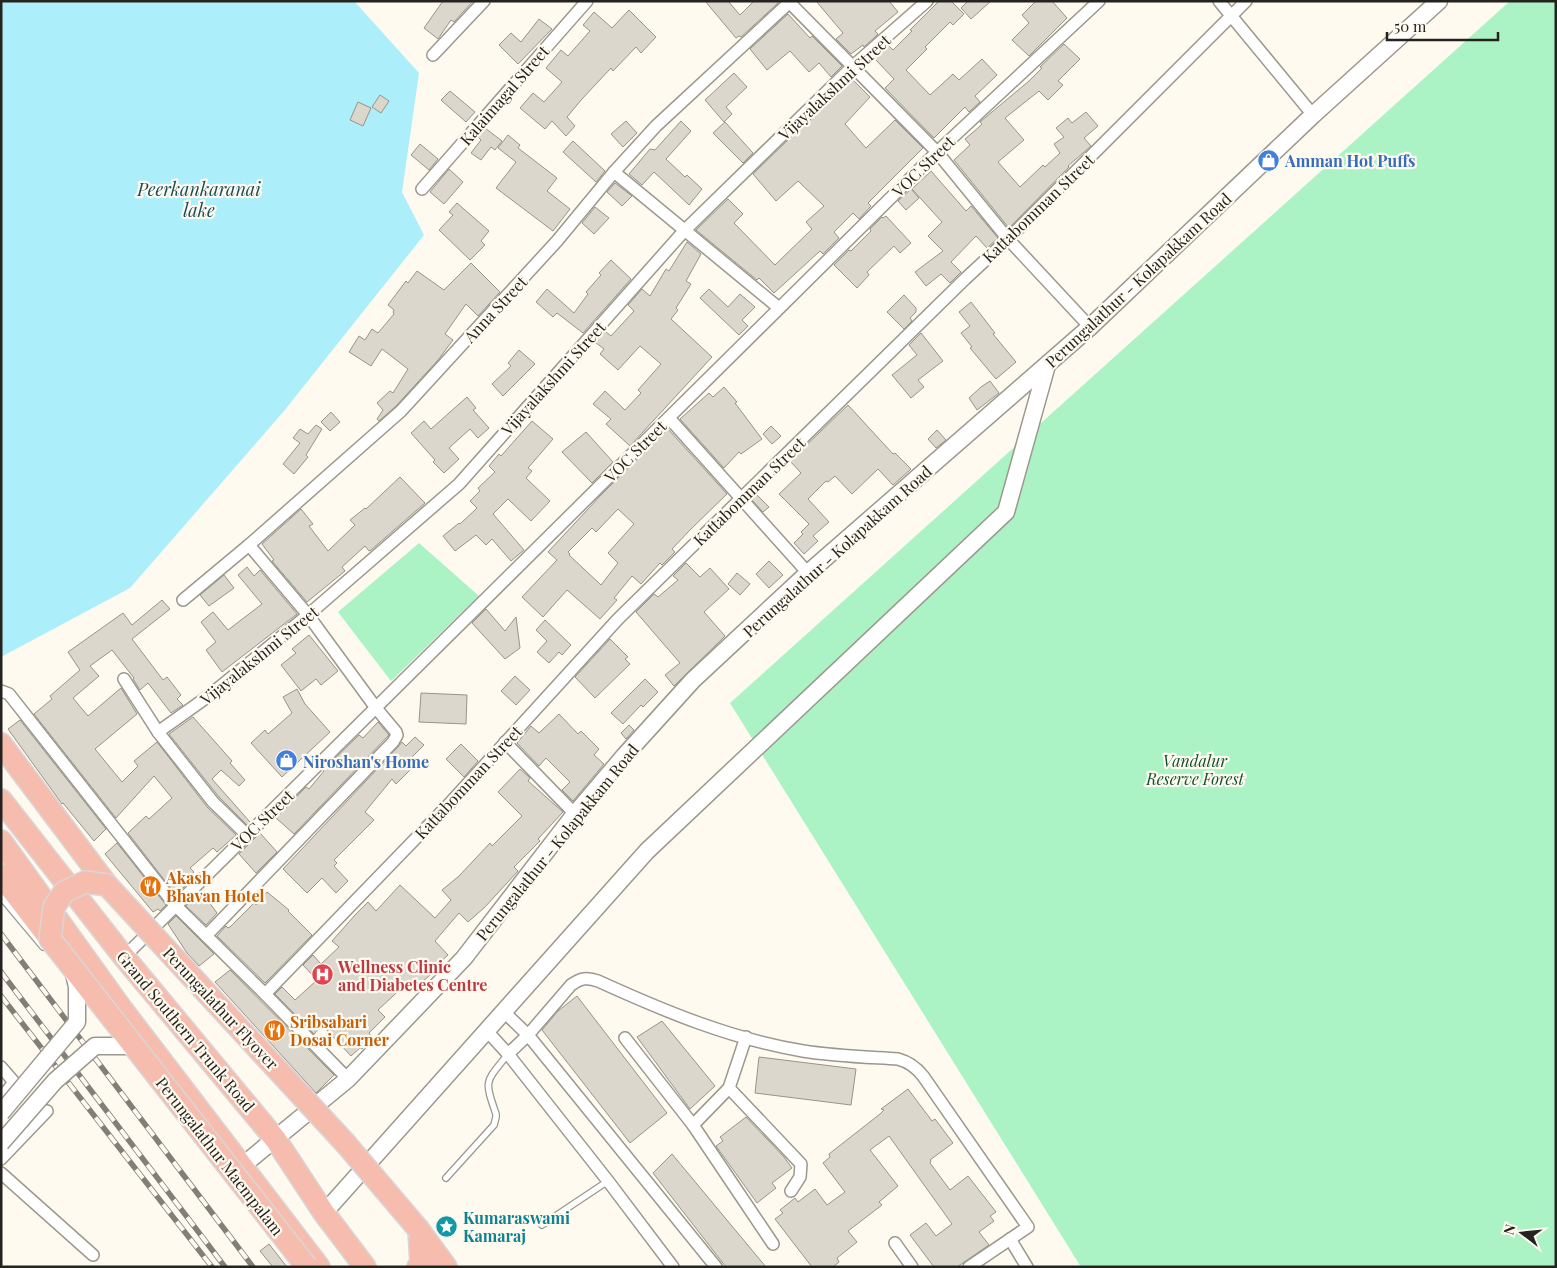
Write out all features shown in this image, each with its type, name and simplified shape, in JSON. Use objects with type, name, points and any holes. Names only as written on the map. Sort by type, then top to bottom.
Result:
[{"type":"highway","name":"Perungalathur Flyover","points":[[1,744],[107,885],[346,1144],[418,1230],[446,1267]]},
{"type":"highway","name":"Grand Southern Trunk Road","points":[[1,800],[124,957],[276,1140],[324,1214],[365,1267]]},
{"type":"highway","name":"Grand Southern Trunk Road","points":[[1,842],[121,1008],[319,1267]]},
{"type":"highway","name":"Perungalathur Maempalam","points":[[1,875],[48,945],[134,1046],[307,1267]]},
{"type":"highway","points":[[48,945],[54,907],[64,892],[85,882],[107,885]]},
{"type":"highway","points":[[418,1230],[421,1263],[418,1267]]},
{"type":"main road","name":"Perungalathur - Kolapakkam Road","points":[[242,1166],[348,1079],[464,958],[575,814],[625,755],[694,680],[808,573],[1090,327],[1313,115],[1439,1]]},
{"type":"main road","points":[[324,1214],[647,851],[1006,512],[1047,365]]},
{"type":"main road","name":"Perungalathur Maempalam","points":[[1,1113],[77,1022],[77,987],[70,969]]},
{"type":"main road","points":[[1,1143],[55,1081],[95,1046],[134,1046]]},
{"type":"street","points":[[433,55],[484,1]]},
{"type":"street","name":"Kalaimagal Street","points":[[422,189],[587,1]]},
{"type":"street","name":"Vijayalakshmi Street","points":[[158,732],[210,695],[308,616],[460,484],[684,231],[852,67],[927,1]]},
{"type":"street","name":"VOC Street","points":[[124,957],[936,152],[1099,1]]},
{"type":"street","points":[[1220,1],[1313,115]]},
{"type":"street","name":"Kattabomman Street","points":[[265,994],[451,802],[618,619],[1008,239],[1246,1]]},
{"type":"street","points":[[789,2],[936,152],[1008,239],[1090,327]]},
{"type":"street","name":"Anna Street","points":[[183,600],[249,545],[401,411],[557,241],[614,172],[656,126],[789,2]]},
{"type":"street","points":[[614,172],[779,308]]},
{"type":"street","points":[[669,418],[808,573]]},
{"type":"street","points":[[206,936],[396,739],[396,732],[308,616],[249,545]]},
{"type":"street","points":[[124,679],[158,732],[213,802],[247,835]]},
{"type":"street","points":[[1,691],[9,694],[175,905],[348,1079]]},
{"type":"street","points":[[505,742],[575,814]]},
{"type":"street","points":[[508,1054],[528,1035],[571,985],[585,978],[598,981],[688,1020],[746,1037],[804,1051],[898,1059],[907,1062],[916,1068],[1028,1227],[969,1267]]},
{"type":"street","points":[[504,1012],[528,1035],[716,1267]]},
{"type":"street","points":[[486,1032],[508,1054],[673,1267]]},
{"type":"street","points":[[693,1125],[729,1088],[746,1037]]},
{"type":"street","points":[[625,1038],[693,1125],[773,1244]]},
{"type":"street","points":[[1,1067],[14,1082],[1,1099]]},
{"type":"street","points":[[729,1088],[801,1164],[800,1177],[791,1191]]},
{"type":"street","points":[[1,1159],[47,1111]]},
{"type":"street","points":[[1,1173],[93,1255]]},
{"type":"street","points":[[1010,1239],[1027,1267]]},
{"type":"street","points":[[895,1243],[912,1267]]},
{"type":"lane","points":[[1,897],[48,945]]},
{"type":"lane","points":[[70,969],[121,1008]]},
{"type":"lane","points":[[446,1178],[494,1125],[496,1117],[487,1086],[490,1077],[508,1054]]},
{"type":"lane","points":[[542,1225],[608,1181]]},
{"type":"green space","name":"Vandalur Reserve Forest","points":[[1510,1],[1556,1],[1556,1267],[1081,1267],[730,703]]},
{"type":"green space","points":[[419,543],[479,596],[391,681],[338,612]]},
{"type":"water","name":"Peerkankaranai lake","points":[[1,1],[354,1],[419,73],[402,192],[424,235],[284,411],[130,588],[1,657]]},
{"type":"building","points":[[443,1],[473,1],[454,22],[451,20],[438,39],[424,28]]},
{"type":"building","points":[[705,1],[728,1],[740,15],[754,1],[776,1],[778,3],[741,37],[736,38]]},
{"type":"building","points":[[816,1],[889,1],[898,12],[875,31],[878,34],[864,47],[863,45],[851,54],[836,39],[843,33]]},
{"type":"building","points":[[939,1],[951,1],[964,14],[953,25],[950,22],[925,47],[927,49],[906,70],[930,95],[953,74],[959,80],[982,59],[997,75],[975,96],[980,102],[969,112],[965,107],[934,138],[885,88],[894,79],[874,58],[888,45],[893,50]]},
{"type":"building","points":[[968,1],[991,1],[971,19],[961,8]]},
{"type":"building","points":[[1036,1],[1052,1],[1067,18],[1029,56],[1012,40],[1029,23],[1022,15]]},
{"type":"building","points":[[629,10],[656,37],[641,53],[636,47],[613,71],[611,68],[582,99],[567,117],[575,126],[566,136],[552,121],[545,129],[520,108],[533,93],[544,102],[562,82],[546,68],[561,50],[568,56],[590,31],[583,25],[594,12],[612,28]]},
{"type":"building","points":[[788,14],[810,38],[812,36],[842,66],[831,77],[819,63],[809,72],[790,51],[767,70],[750,49]]},
{"type":"building","points":[[539,19],[552,29],[518,64],[499,45],[511,33],[521,42]]},
{"type":"building","points":[[1064,44],[1080,59],[1058,81],[1063,85],[1048,100],[1039,91],[1005,118],[1024,140],[998,162],[1020,187],[1043,165],[1045,167],[1060,153],[1054,144],[1064,137],[1056,128],[1068,118],[1072,123],[1086,112],[1098,126],[1084,138],[1091,146],[1068,166],[1009,228],[954,160],[970,145],[965,139],[982,124],[980,122],[1029,81],[1042,68],[1040,67]]},
{"type":"building","points":[[734,73],[747,87],[726,107],[732,114],[724,122],[705,100]]},
{"type":"building","points":[[851,78],[870,97],[845,124],[866,148],[895,120],[923,148],[868,203],[871,206],[859,219],[853,213],[834,232],[839,238],[823,254],[820,251],[774,293],[759,278],[757,280],[696,230],[728,199],[743,214],[734,223],[775,265],[812,229],[806,222],[824,206],[798,181],[776,201],[753,174],[839,94],[837,92]]},
{"type":"building","points":[[450,91],[475,112],[466,122],[441,100]]},
{"type":"building","points":[[380,95],[389,101],[381,113],[372,107]]},
{"type":"building","points":[[358,102],[371,108],[363,126],[350,120]]},
{"type":"building","points":[[626,121],[637,133],[623,147],[611,134]]},
{"type":"building","points":[[681,121],[691,131],[666,159],[685,177],[687,175],[702,189],[689,205],[654,172],[642,185],[629,174],[650,149],[655,150]]},
{"type":"building","points":[[725,122],[753,153],[743,163],[713,133]]},
{"type":"building","points":[[485,128],[502,141],[495,150],[491,147],[481,160],[471,153],[481,140],[478,137]]},
{"type":"building","points":[[508,135],[520,145],[518,148],[557,178],[547,191],[570,209],[553,231],[496,188],[516,162],[498,148]]},
{"type":"building","points":[[573,141],[605,171],[596,182],[563,152]]},
{"type":"building","points":[[420,144],[438,159],[429,170],[411,155]]},
{"type":"building","points":[[449,169],[463,182],[444,204],[430,192]]},
{"type":"building","points":[[931,171],[966,211],[971,206],[998,238],[987,248],[976,236],[951,262],[961,272],[950,283],[941,274],[926,286],[915,272],[943,251],[928,236],[942,222],[912,189]]},
{"type":"building","points":[[615,183],[632,196],[622,206],[607,192]]},
{"type":"building","points":[[911,189],[919,198],[906,210],[898,201]]},
{"type":"building","points":[[457,203],[489,231],[481,241],[485,245],[470,260],[439,230],[453,215],[449,212]]},
{"type":"building","points":[[595,207],[609,218],[594,234],[582,223]]},
{"type":"building","points":[[886,216],[911,243],[900,253],[894,246],[867,272],[869,275],[857,288],[834,265],[871,231],[870,229],[882,217]]},
{"type":"building","points":[[687,242],[701,254],[686,281],[691,284],[676,308],[678,310],[671,319],[712,357],[630,446],[606,424],[611,419],[593,404],[605,391],[625,410],[641,393],[638,390],[661,364],[640,346],[618,370],[600,354],[604,349],[595,342],[605,331],[611,336],[634,311],[628,305],[642,289],[650,296],[666,269],[669,271]]},
{"type":"building","points":[[611,260],[631,279],[583,333],[557,313],[553,317],[536,302],[547,289],[574,313],[588,294],[586,292],[601,275],[599,273]]},
{"type":"building","points":[[471,263],[500,292],[478,316],[466,304],[445,334],[453,340],[438,360],[396,406],[379,421],[377,419],[383,410],[377,403],[390,391],[393,393],[408,369],[382,349],[371,366],[349,352],[359,336],[365,340],[372,329],[378,333],[394,314],[394,310],[388,305],[406,281],[408,283],[417,271],[444,290]]},
{"type":"building","points":[[709,289],[728,307],[740,294],[755,307],[742,320],[748,326],[739,335],[700,298]]},
{"type":"building","points":[[904,295],[916,308],[916,312],[910,318],[912,321],[904,329],[887,312]]},
{"type":"building","points":[[971,302],[995,333],[993,334],[1016,362],[996,379],[970,348],[972,347],[961,333],[970,326],[959,312]]},
{"type":"building","points":[[921,333],[943,361],[918,380],[924,387],[911,398],[892,375],[917,355],[909,345]]},
{"type":"building","points":[[519,350],[535,364],[503,396],[492,384],[511,366],[508,363]]},
{"type":"building","points":[[990,381],[999,393],[977,410],[969,398]]},
{"type":"building","points":[[724,387],[737,402],[735,403],[762,439],[741,454],[739,452],[724,468],[680,419],[709,393],[713,397]]},
{"type":"building","points":[[467,397],[476,408],[473,410],[489,428],[478,438],[470,429],[449,448],[459,459],[444,473],[411,433],[424,421],[431,429]]},
{"type":"building","points":[[848,405],[893,454],[895,453],[911,469],[893,485],[878,469],[852,494],[835,476],[828,482],[826,481],[808,499],[829,522],[813,536],[818,541],[804,554],[794,543],[809,524],[779,494],[801,473],[790,461]]},
{"type":"building","points":[[331,412],[340,422],[330,431],[321,422]]},
{"type":"building","points":[[532,421],[553,439],[528,468],[532,471],[526,478],[550,501],[531,521],[508,499],[493,514],[524,550],[511,561],[492,539],[486,545],[476,535],[455,551],[443,536],[460,524],[477,508],[470,501],[480,491],[478,488],[495,472],[489,466],[499,454],[501,456]]},
{"type":"building","points":[[316,425],[322,429],[306,455],[308,457],[294,474],[283,464],[300,443],[293,438],[300,429],[308,434]]},
{"type":"building","points":[[771,426],[781,436],[772,444],[763,434]]},
{"type":"building","points":[[668,429],[727,494],[672,549],[675,552],[662,565],[660,563],[641,584],[632,576],[614,598],[617,600],[600,619],[567,590],[543,617],[522,597],[557,560],[548,552],[602,494]],"holes":[[[618,509],[634,524],[608,553],[618,563],[601,585],[569,555],[568,552],[592,528],[596,532]]]},
{"type":"building","points":[[937,430],[946,440],[936,448],[928,439]]},
{"type":"building","points":[[586,432],[613,462],[592,483],[562,452]]},
{"type":"building","points":[[400,477],[425,503],[371,550],[369,551],[365,546],[342,567],[345,571],[307,602],[272,561],[274,560],[262,544],[301,509],[313,524],[309,526],[328,551],[355,525],[350,520],[366,509]]},
{"type":"building","points":[[756,494],[769,507],[763,512],[751,499]]},
{"type":"building","points":[[769,561],[783,575],[769,588],[756,574]]},
{"type":"building","points":[[686,563],[700,577],[710,568],[729,589],[704,612],[725,636],[674,686],[665,675],[680,663],[636,612],[654,594],[658,597],[678,580],[673,576]]},
{"type":"building","points":[[247,567],[254,576],[260,570],[297,614],[222,672],[206,650],[216,642],[201,622],[213,612],[228,630],[262,604],[238,575]]},
{"type":"building","points":[[737,573],[750,584],[740,595],[728,584]]},
{"type":"building","points":[[224,575],[234,588],[209,606],[200,595]]},
{"type":"building","points":[[162,600],[170,609],[132,639],[163,680],[167,677],[181,695],[177,699],[183,705],[171,713],[148,683],[140,690],[134,678],[112,650],[90,666],[99,676],[73,698],[88,716],[121,688],[137,714],[95,749],[122,782],[138,766],[134,761],[157,742],[207,807],[236,835],[217,852],[213,848],[190,868],[194,872],[190,876],[192,879],[176,895],[128,833],[146,816],[149,819],[172,798],[154,776],[116,818],[34,714],[52,699],[50,696],[80,670],[68,652],[123,613],[132,625]]},
{"type":"building","points":[[486,609],[505,631],[516,617],[520,648],[505,659],[472,623]]},
{"type":"building","points":[[545,620],[571,645],[562,655],[559,652],[549,663],[537,652],[547,641],[536,630]]},
{"type":"building","points":[[309,635],[338,671],[321,685],[316,679],[301,691],[281,665],[296,653],[292,649]]},
{"type":"building","points":[[610,639],[628,657],[625,659],[630,664],[595,698],[575,677]]},
{"type":"building","points":[[515,676],[530,690],[516,705],[501,691]]},
{"type":"building","points":[[645,679],[658,692],[643,707],[641,705],[623,724],[611,713]]},
{"type":"building","points":[[297,689],[305,704],[330,732],[282,777],[251,743],[265,730],[268,734],[292,713],[283,697]]},
{"type":"building","points":[[421,693],[467,695],[466,724],[419,722]]},
{"type":"building","points":[[559,714],[578,734],[581,731],[599,749],[594,755],[604,764],[573,801],[562,790],[570,782],[546,758],[539,766],[517,743],[531,726],[539,733]]},
{"type":"building","points":[[193,717],[232,761],[230,763],[245,780],[239,786],[221,770],[212,779],[250,822],[247,825],[219,797],[169,734]]},
{"type":"building","points":[[20,720],[106,829],[94,841],[62,804],[8,729]]},
{"type":"building","points":[[378,722],[389,735],[294,834],[276,818],[306,787],[309,789],[323,770],[359,735],[363,738]]},
{"type":"building","points":[[629,725],[634,730],[626,739],[621,733]]},
{"type":"building","points":[[415,737],[424,745],[410,759],[415,765],[396,784],[392,779],[365,812],[374,820],[334,860],[337,863],[334,866],[348,881],[336,893],[322,878],[307,893],[283,869],[402,742],[406,746]]},
{"type":"building","points":[[461,744],[478,761],[464,777],[446,759]]},
{"type":"building","points":[[520,769],[530,778],[528,781],[563,812],[538,839],[540,841],[514,867],[518,871],[485,907],[468,922],[459,913],[435,941],[448,955],[435,967],[437,969],[414,989],[408,982],[378,1010],[385,1017],[369,1033],[373,1038],[362,1049],[360,1048],[351,1056],[322,1025],[314,1034],[275,994],[282,987],[295,1000],[317,980],[303,965],[313,955],[321,964],[339,947],[332,941],[368,902],[376,911],[400,885],[435,918],[451,900],[442,890],[459,876],[490,843],[492,846],[522,816],[498,792]]},
{"type":"building","points":[[260,833],[277,852],[256,873],[239,854]]},
{"type":"building","points":[[117,843],[166,905],[160,911],[158,909],[153,912],[105,854]]},
{"type":"building","points":[[201,891],[217,913],[206,925],[186,906]]},
{"type":"building","points":[[267,892],[289,910],[312,935],[265,983],[217,936],[226,926],[230,927],[254,903],[256,905]]},
{"type":"building","points":[[176,916],[214,954],[199,966],[187,953],[168,924]]},
{"type":"building","points":[[230,970],[334,1075],[316,1093],[215,982]]},
{"type":"building","points":[[577,996],[667,1113],[630,1143],[542,1030],[558,1011]]},
{"type":"building","points":[[662,1021],[715,1086],[690,1109],[637,1037]]},
{"type":"building","points":[[759,1057],[856,1069],[851,1105],[755,1093]]},
{"type":"building","points":[[908,1089],[932,1121],[935,1119],[953,1143],[930,1160],[930,1163],[950,1190],[968,1176],[996,1212],[990,1216],[994,1221],[979,1232],[989,1245],[957,1267],[934,1267],[910,1235],[926,1223],[936,1236],[952,1224],[889,1136],[870,1150],[898,1186],[879,1202],[882,1205],[848,1231],[857,1242],[837,1258],[839,1262],[833,1267],[812,1267],[775,1219],[783,1213],[780,1210],[795,1198],[798,1202],[815,1189],[827,1205],[845,1192],[823,1163],[830,1157],[829,1154],[884,1110],[881,1109]]},
{"type":"building","points":[[746,1117],[792,1168],[772,1183],[776,1188],[757,1203],[716,1146],[723,1141],[720,1137]]},
{"type":"building","points":[[672,1154],[766,1267],[726,1267],[653,1173]]},
{"type":"building","points":[[269,1244],[287,1267],[273,1267],[260,1251]]},
{"type":"railway","points":[[1,934],[253,1267]]},
{"type":"railway","points":[[1,972],[225,1267]]},
{"type":"railway","points":[[1,996],[212,1267]]},
{"type":"place","name":"Amman Hot Puffs","points":[[1269,160]]},
{"type":"place","name":"Niroshan's Home","points":[[287,761]]},
{"type":"place","name":"Akash Bhavan Hotel","points":[[150,886]]},
{"type":"place","name":"Wellness Clinic and Diabetes Centre","points":[[322,975]]},
{"type":"place","name":"Sribsabari Dosai Corner","points":[[274,1030]]},
{"type":"place","name":"Kumaraswami Kamaraj","points":[[447,1226]]}]
